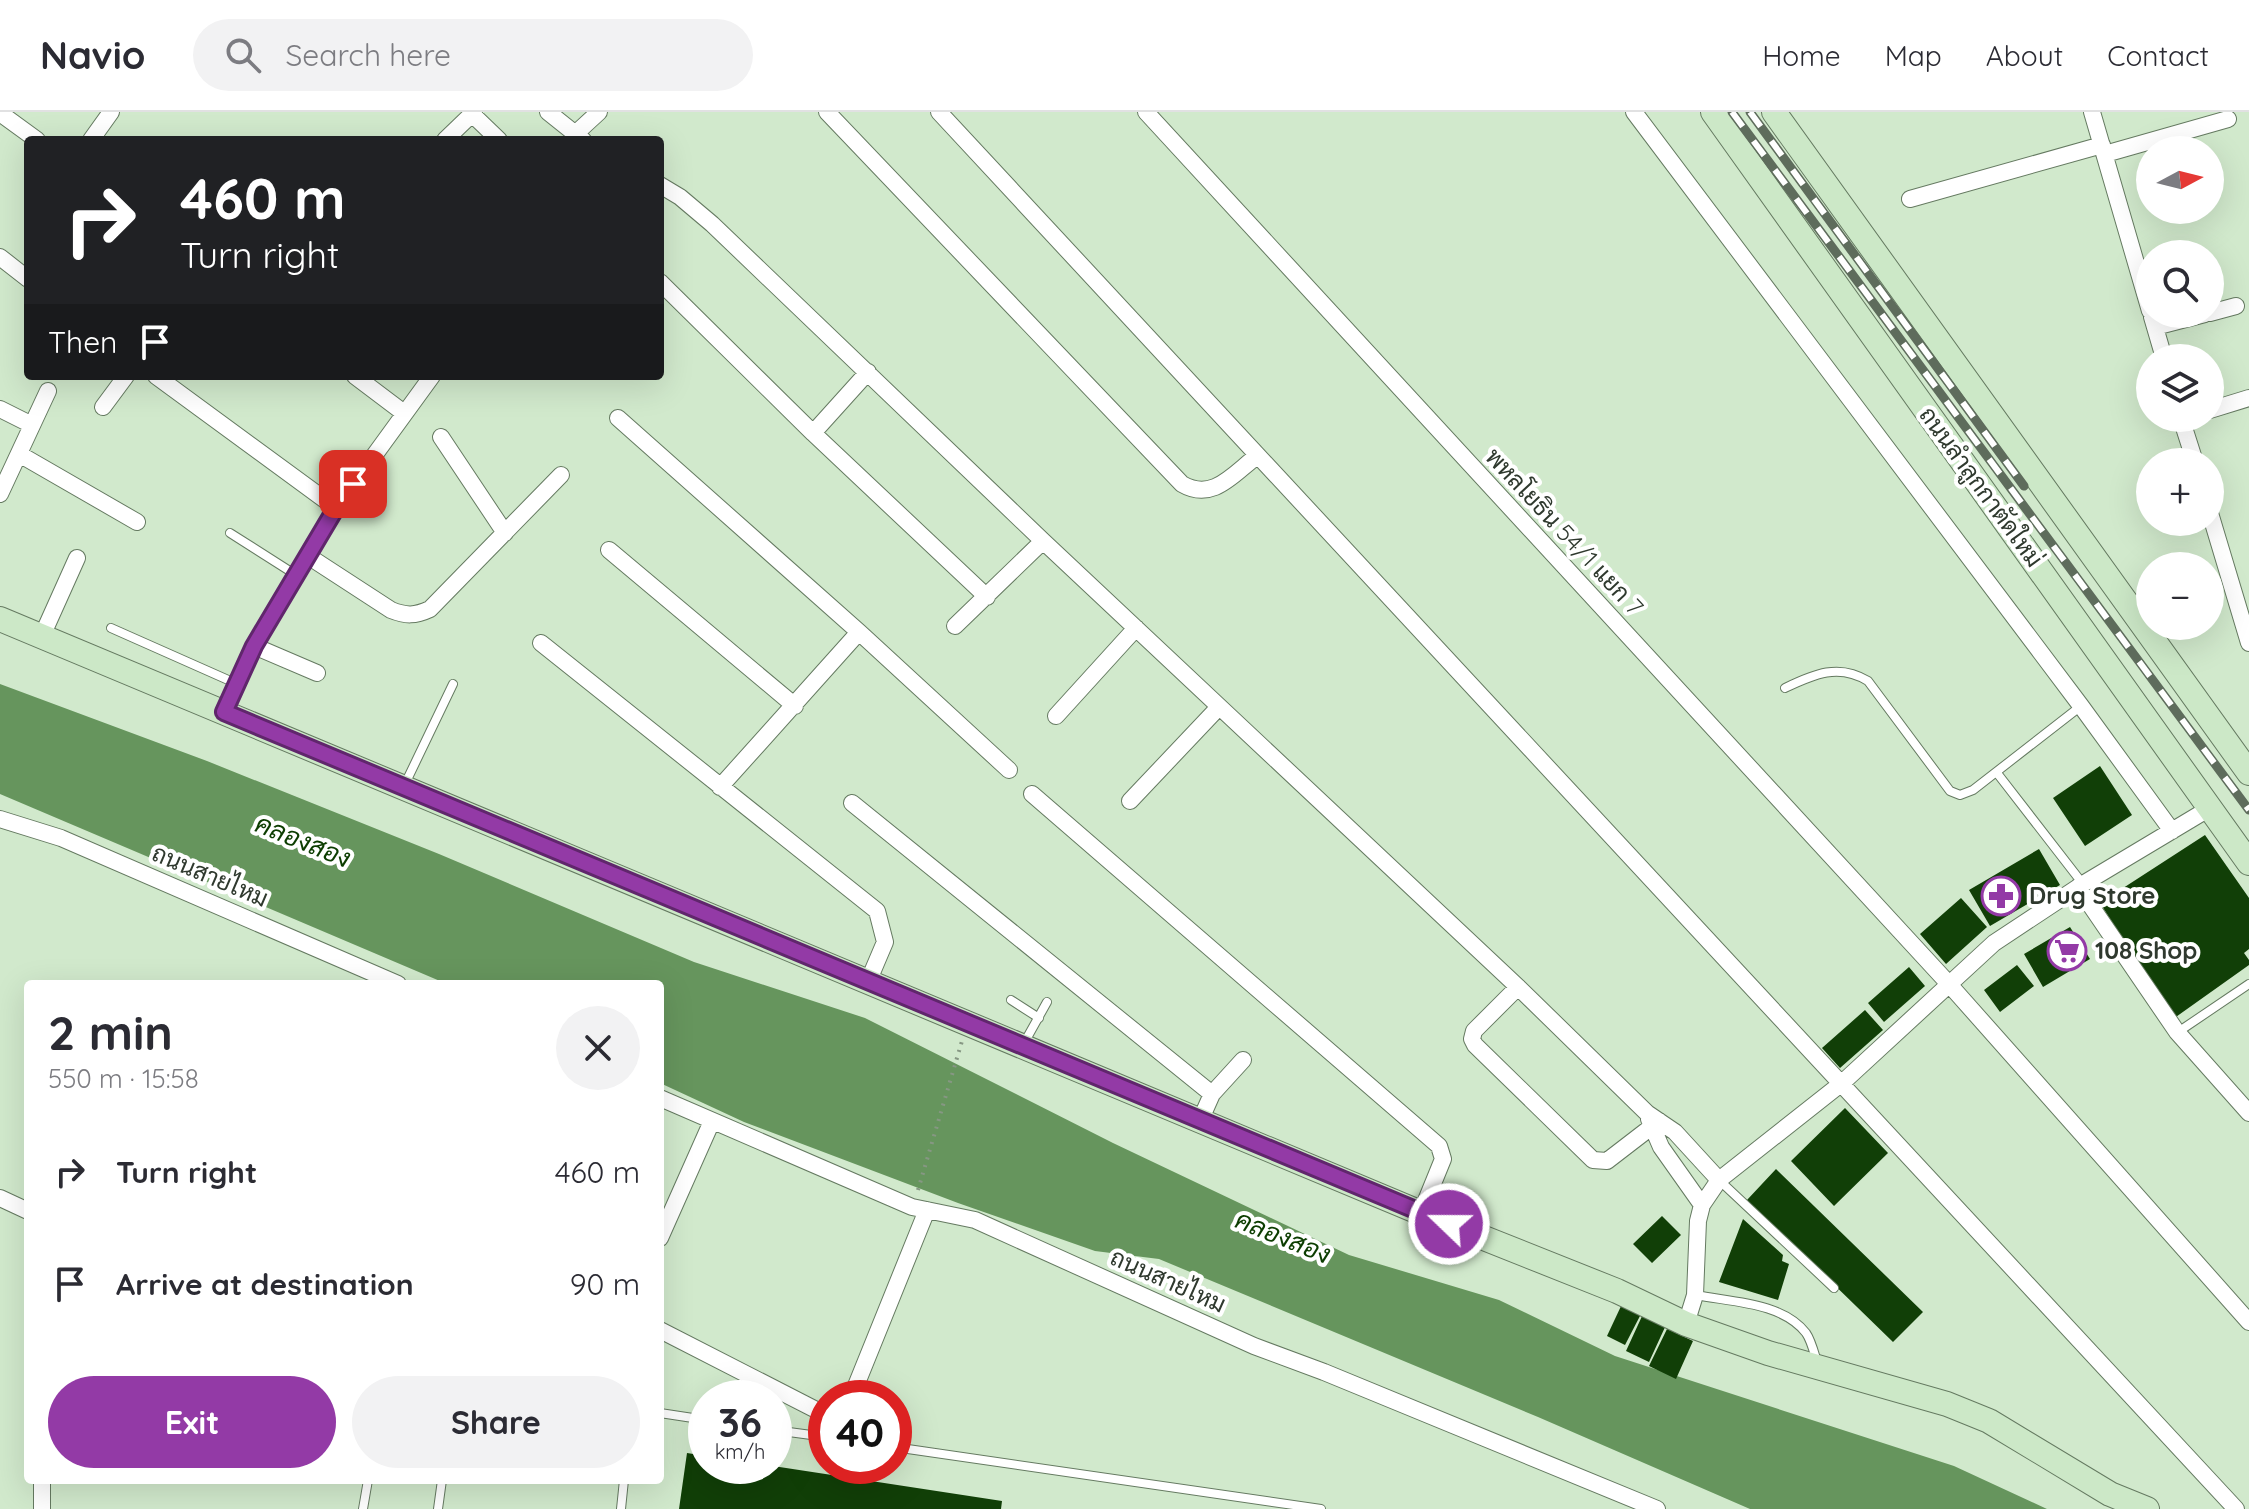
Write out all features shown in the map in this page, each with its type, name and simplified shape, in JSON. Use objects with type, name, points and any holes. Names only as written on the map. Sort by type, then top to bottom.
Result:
[{"type":"street","points":[[94,136],[111,112]]},
{"type":"street","points":[[548,112],[576,136]]},
{"type":"street","points":[[580,136],[599,112]]},
{"type":"street","points":[[827,112],[1182,484],[1196,492],[1212,490],[1257,456]]},
{"type":"street","points":[[939,112],[2236,1509]]},
{"type":"street","name":"พหลโยธิน 54/1 แยก 7","points":[[1146,112],[1948,983],[2249,1322]]},
{"type":"street","points":[[1634,112],[2172,831]]},
{"type":"street","name":"ถนนลำลูกกาตัดใหม่","points":[[1713,112],[2249,863]]},
{"type":"street","name":"ถนนลำลูกกาตัดใหม่","points":[[1774,112],[2249,773]]},
{"type":"street","points":[[2092,112],[2136,262]]},
{"type":"street","points":[[0,113],[32,136]]},
{"type":"street","points":[[449,136],[473,113],[495,136]]},
{"type":"street","points":[[1910,199],[2228,119]]},
{"type":"street","points":[[664,187],[712,224],[1043,541],[1518,987],[1653,1121],[1675,1132],[1719,1180]]},
{"type":"street","points":[[0,257],[24,276]]},
{"type":"street","points":[[664,286],[813,433],[987,597]]},
{"type":"street","points":[[2224,309],[2236,306]]},
{"type":"street","points":[[813,433],[868,372]]},
{"type":"street","points":[[103,407],[123,380]]},
{"type":"street","points":[[161,380],[336,508]]},
{"type":"street","points":[[360,380],[404,413]]},
{"type":"street","points":[[224,712],[254,646],[336,508],[429,380]]},
{"type":"street","points":[[0,494],[48,391]]},
{"type":"street","points":[[2224,406],[2249,398]]},
{"type":"street","points":[[0,409],[32,425]]},
{"type":"street","points":[[618,418],[1009,770]]},
{"type":"street","points":[[441,437],[505,533]]},
{"type":"street","points":[[19,454],[137,522]]},
{"type":"street","points":[[308,556],[391,610],[403,615],[416,615],[430,609],[561,475]]},
{"type":"street","points":[[2217,536],[2249,643]]},
{"type":"street","points":[[955,626],[1043,541]]},
{"type":"street","points":[[609,550],[795,706]]},
{"type":"street","points":[[42,636],[77,558]]},
{"type":"street","points":[[0,619],[1421,1213],[1617,1291],[1686,1324],[1768,1353],[1947,1404],[1989,1421],[2110,1494],[2147,1509]]},
{"type":"street","points":[[1056,716],[1136,628]]},
{"type":"street","points":[[720,787],[859,632]]},
{"type":"street","points":[[541,643],[877,911],[885,942],[868,982]]},
{"type":"street","points":[[254,646],[317,673]]},
{"type":"street","points":[[1130,801],[1219,707]]},
{"type":"street","points":[[1032,794],[1439,1146],[1443,1159],[1421,1213]]},
{"type":"street","points":[[852,803],[1212,1094]]},
{"type":"street","points":[[1686,1324],[1695,1295],[1698,1221],[1702,1205],[1719,1180],[1842,1083],[1994,943],[2080,885],[2210,808]]},
{"type":"street","name":"ถนนสายไหม","points":[[0,819],[61,838],[389,980]]},
{"type":"street","points":[[2080,885],[2177,1032],[2249,1113]]},
{"type":"street","points":[[1518,987],[1474,1031],[1472,1039],[1475,1045],[1593,1160],[1607,1161],[1653,1121]]},
{"type":"street","points":[[1200,1121],[1212,1094],[1243,1060]]},
{"type":"street","name":"ถนนสายไหม","points":[[664,1100],[912,1207],[975,1220],[1254,1346],[1657,1509]]},
{"type":"street","points":[[664,1229],[712,1121]]},
{"type":"street","points":[[1653,1121],[1661,1147],[1702,1205]]},
{"type":"street","points":[[0,1198],[24,1209]]},
{"type":"street","points":[[858,1380],[927,1210]]},
{"type":"street","points":[[664,1332],[808,1406]]},
{"type":"street","points":[[42,1484],[42,1509]]},
{"type":"lane","points":[[230,533],[297,576]]},
{"type":"lane","points":[[111,628],[235,683]]},
{"type":"lane","points":[[1785,688],[1822,672],[1855,673],[1868,681],[1950,791],[1960,795],[1997,773],[2081,706]]},
{"type":"lane","points":[[403,787],[453,684]]},
{"type":"lane","points":[[1997,773],[2080,885]]},
{"type":"lane","points":[[2177,1032],[2249,984]]},
{"type":"lane","points":[[1011,1000],[1039,1018]]},
{"type":"lane","points":[[1023,1046],[1047,1002]]},
{"type":"lane","points":[[1719,1180],[1834,1288]]},
{"type":"lane","points":[[1695,1295],[1776,1311],[1792,1320],[1807,1334],[1820,1368]]},
{"type":"lane","points":[[664,1414],[688,1417]]},
{"type":"lane","points":[[912,1450],[1321,1509]]},
{"type":"lane","points":[[363,1509],[367,1484]]},
{"type":"lane","points":[[438,1509],[441,1484]]},
{"type":"lane","points":[[621,1509],[624,1484]]},
{"type":"path","points":[[916,1194],[962,1042]]},
{"type":"water","name":"คลองสอง","points":[[0,684],[207,761],[439,854],[694,962],[865,1018],[1113,1143],[1349,1255],[1499,1300],[1615,1356],[1954,1466],[2047,1509],[1750,1509],[1159,1259],[1095,1251],[958,1203],[744,1122],[664,1085],[664,980],[438,980],[0,794]]},
{"type":"building","points":[[2100,766],[2132,815],[2085,846],[2053,798]]},
{"type":"building","points":[[2205,835],[2249,898],[2249,949],[2244,953],[2249,965],[2173,1019],[2100,903]]},
{"type":"building","points":[[2039,849],[2060,885],[1990,926],[1969,890]]},
{"type":"building","points":[[1961,898],[1987,927],[1946,964],[1920,934]]},
{"type":"building","points":[[2070,927],[2090,959],[2043,987],[2024,954]]},
{"type":"building","points":[[2017,965],[2034,986],[2000,1012],[1984,990]]},
{"type":"building","points":[[1909,967],[1925,986],[1884,1022],[1868,1003]]},
{"type":"building","points":[[1865,1010],[1883,1030],[1840,1068],[1822,1048]]},
{"type":"building","points":[[1845,1108],[1888,1153],[1834,1206],[1791,1161]]},
{"type":"building","points":[[1776,1169],[1923,1312],[1893,1342],[1747,1200]]},
{"type":"building","points":[[1662,1216],[1681,1235],[1652,1263],[1633,1244]]},
{"type":"building","points":[[1743,1219],[1783,1255],[1782,1261],[1789,1264],[1778,1300],[1719,1282]]},
{"type":"building","points":[[1622,1304],[1641,1314],[1625,1345],[1607,1336]]},
{"type":"building","points":[[1643,1314],[1666,1325],[1649,1362],[1626,1351]]},
{"type":"building","points":[[1667,1329],[1693,1341],[1676,1379],[1649,1366]]},
{"type":"building","points":[[687,1453],[688,1484],[792,1484],[792,1469],[808,1471],[808,1484],[891,1484],[1002,1501],[1001,1509],[679,1509]]},
{"type":"railway","points":[[1732,112],[2249,810]]},
{"type":"railway","points":[[1750,112],[2024,486]]},
{"type":"place","name":"Drug Store","points":[[2001,896]]},
{"type":"place","name":"108 Shop","points":[[2067,951]]},
{"type":"route","points":[[353,484],[254,646],[224,712],[1449,1224]]}]
